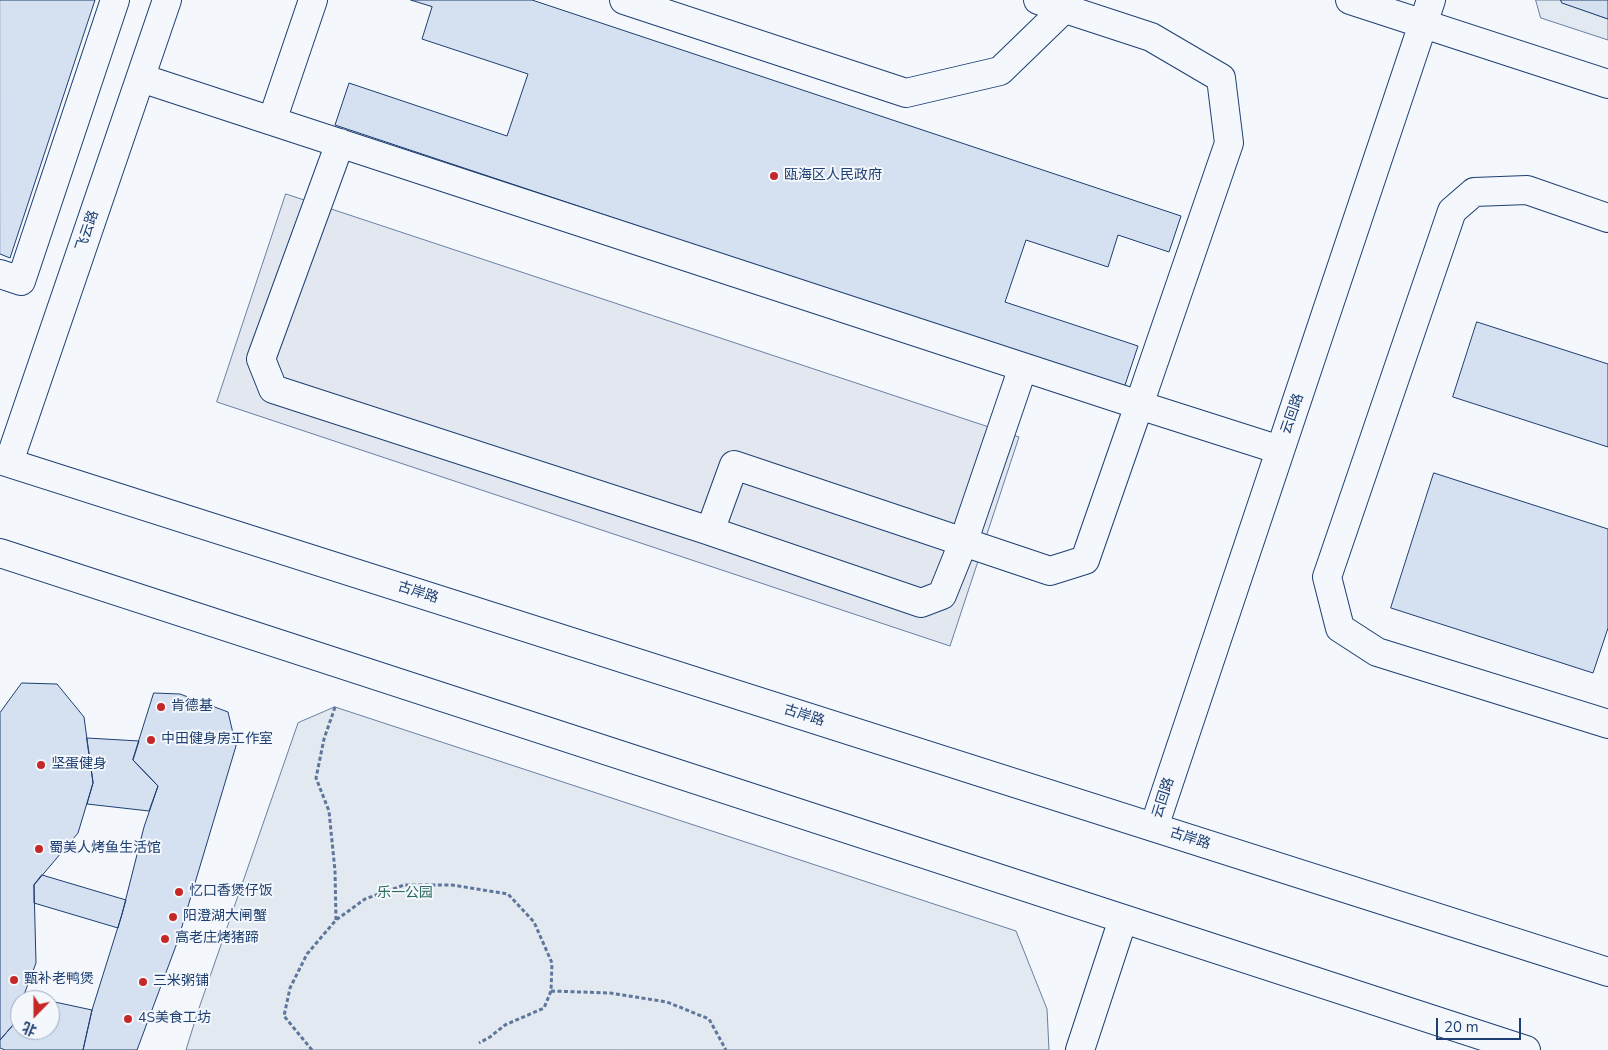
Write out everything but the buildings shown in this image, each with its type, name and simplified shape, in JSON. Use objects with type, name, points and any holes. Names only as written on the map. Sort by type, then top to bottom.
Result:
[{"type":"street","points":[[0,274],[21,280],[115,0]]},
{"type":"street","name":"飞云路","points":[[5,461],[168,0]]},
{"type":"street","points":[[272,121],[312,0]]},
{"type":"street","points":[[624,0],[906,93],[1000,71],[1064,9]]},
{"type":"street","points":[[710,531],[734,466],[1050,572],[1086,560],[1229,143],[1221,78],[1150,38],[1038,0]]},
{"type":"street","points":[[1350,0],[1427,12],[1608,84]]},
{"type":"street","name":"云回路","points":[[1154,827],[1427,12]]},
{"type":"street","points":[[141,78],[1280,450]]},
{"type":"street","points":[[340,143],[261,359],[273,389],[710,531],[921,603],[942,595],[963,543],[1022,367]]},
{"type":"street","points":[[1608,218],[1527,190],[1474,192],[1452,211],[1327,577],[1340,628],[1377,652],[1608,724]]},
{"type":"street","name":"古岸路","points":[[5,461],[1608,972]]},
{"type":"street","points":[[0,553],[1526,1050]]},
{"type":"street","points":[[1080,1050],[1123,919]]},
{"type":"path","points":[[335,707],[324,739],[316,778],[329,811],[335,871],[336,920]]},
{"type":"path","points":[[312,1050],[284,1016],[290,988],[307,954],[336,920],[365,899],[404,886],[452,886],[508,894],[534,922],[552,963],[551,991],[544,1008],[505,1025],[479,1043]]},
{"type":"path","points":[[551,991],[610,993],[667,1002],[709,1019],[726,1050]]},
{"type":"green space","points":[[1536,0],[1561,0],[1563,3],[1608,19],[1608,40],[1541,18]]},
{"type":"green space","name":"乐一公园","points":[[335,707],[1016,931],[1047,1009],[1049,1050],[186,1050],[298,723]]},
{"type":"shaded area","points":[[286,194],[1019,437],[950,646],[217,402]]},
{"type":"place","name":"瓯海区人民政府","points":[[774,176]]},
{"type":"place","name":"肯德基","points":[[161,707]]},
{"type":"place","name":"中田健身房工作室","points":[[151,740]]},
{"type":"place","name":"坚蛋健身","points":[[41,765]]},
{"type":"place","name":"蜀美人烤鱼生活馆","points":[[39,849]]},
{"type":"place","name":"忆口香煲仔饭","points":[[179,892]]},
{"type":"place","name":"阳澄湖大闸蟹","points":[[173,917]]},
{"type":"place","name":"高老庄烤猪蹄","points":[[165,939]]},
{"type":"place","name":"甄补老鸭煲","points":[[14,980]]},
{"type":"place","name":"三米粥铺","points":[[143,982]]},
{"type":"place","name":"4S美食工坊","points":[[128,1019]]}]
